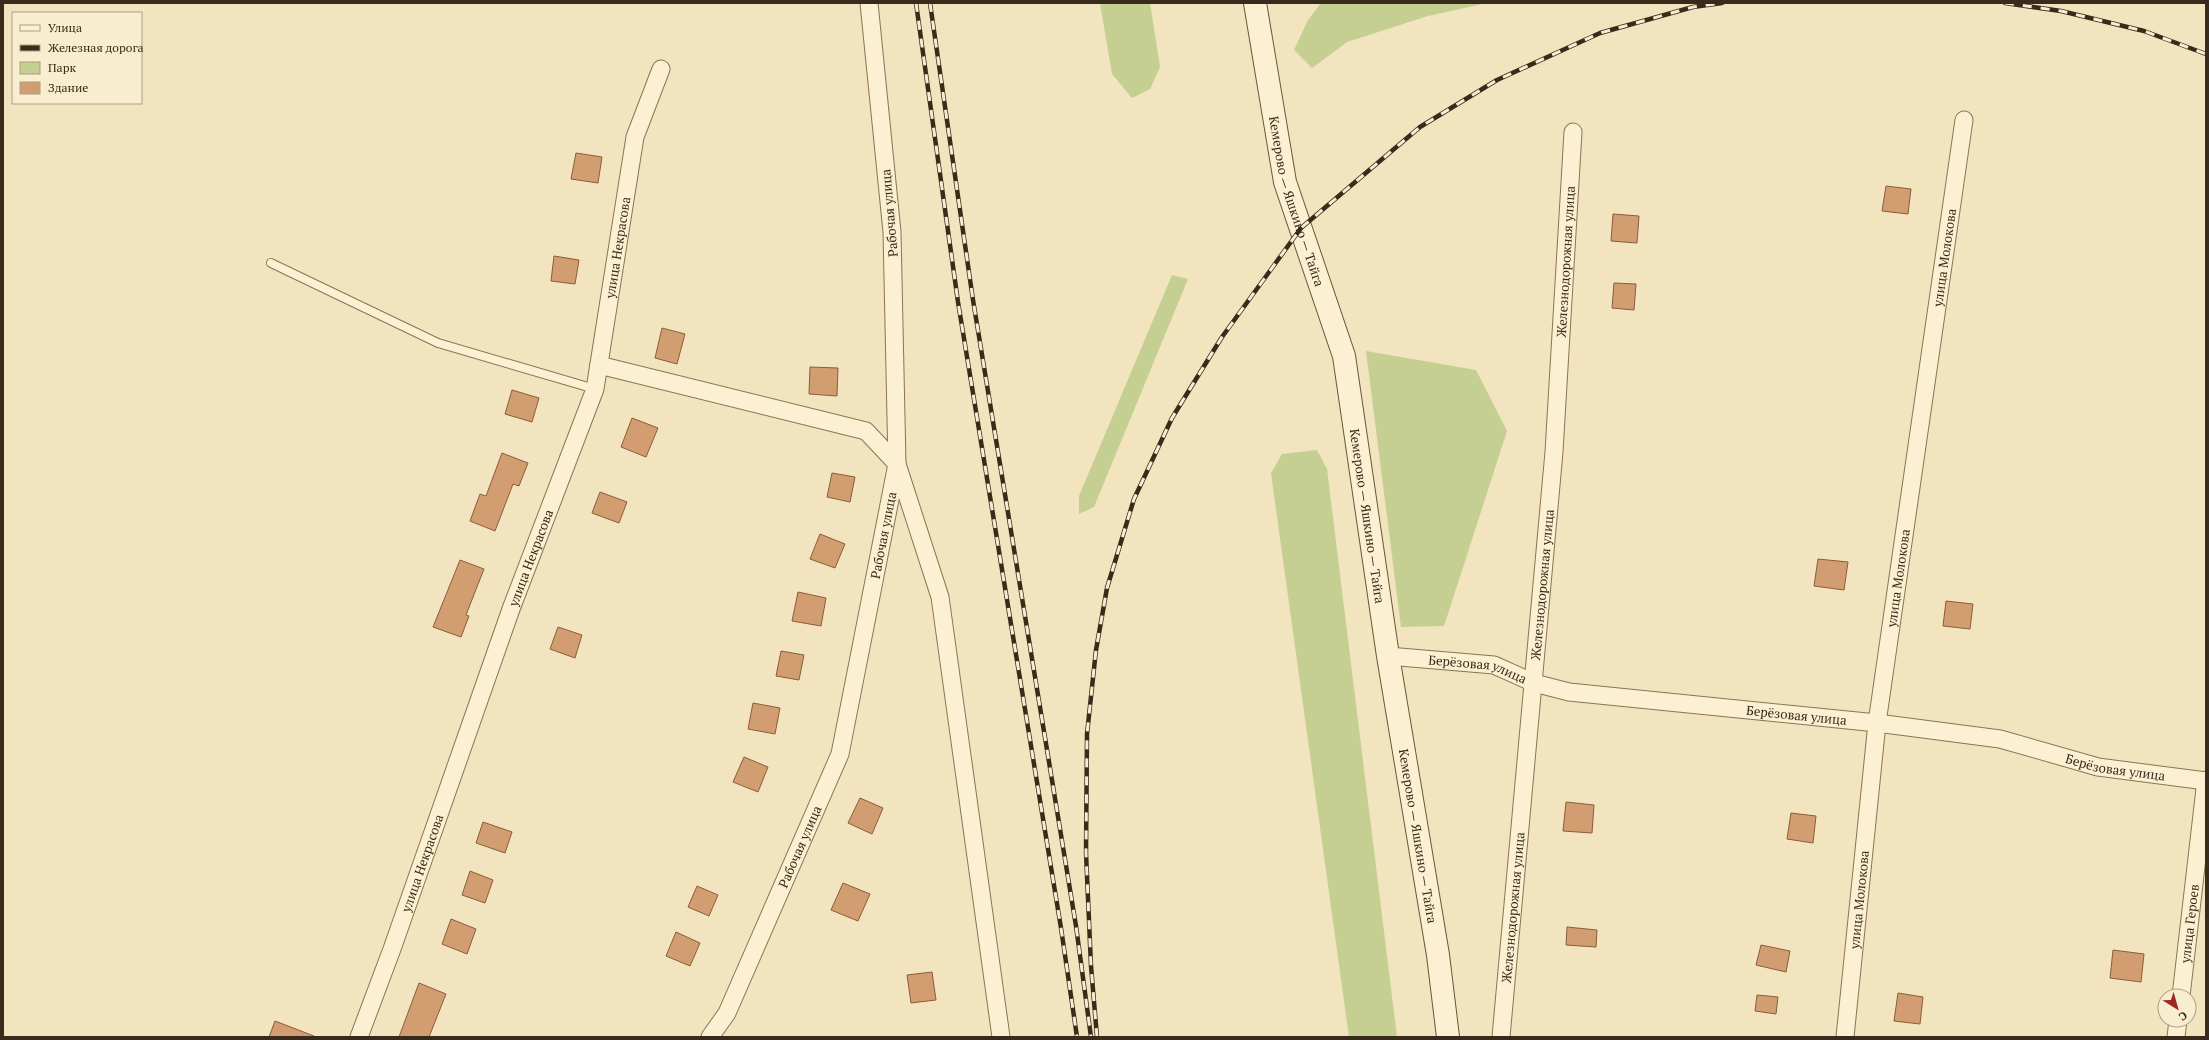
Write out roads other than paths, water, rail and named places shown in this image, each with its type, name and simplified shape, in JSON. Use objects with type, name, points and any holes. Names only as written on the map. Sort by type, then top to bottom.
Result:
[{"type":"main road","name":"Кемерово — Яшкино — Тайга","points":[[1255,3],[1285,182],[1344,356],[1388,656],[1438,955],[1448,1037]]},
{"type":"street","name":"Рабочая улица","points":[[710,1037],[727,1013],[840,754],[897,464],[892,232],[869,3]]},
{"type":"street","name":"улица Некрасова","points":[[359,1037],[392,948],[511,609],[595,388],[635,137],[661,69]]},
{"type":"street","name":"улица Молокова","points":[[1845,1037],[1877,723],[1964,120]]},
{"type":"street","name":"Железнодорожная улица","points":[[1501,1037],[1554,452],[1573,132]]},
{"type":"street","points":[[599,365],[866,431],[897,464],[940,596],[1001,1037]]},
{"type":"street","name":"Берёзовая улица","points":[[1388,656],[1494,665],[1534,683],[1569,692],[1877,723],[2000,739],[2098,767],[2206,781]]},
{"type":"street","name":"улица Героев","points":[[2182,988],[2206,781]]},
{"type":"lane","points":[[270,263],[438,344],[595,388]]},
{"type":"railway","points":[[916,3],[958,302],[1061,928],[1077,1037]]},
{"type":"railway","points":[[930,3],[973,300],[1076,926],[1091,1037]]},
{"type":"railway","points":[[1097,1037],[1091,966],[1086,853],[1087,734],[1096,650],[1107,588],[1134,499],[1172,418],[1222,337],[1301,228],[1420,127],[1497,80],[1600,33],[1693,7],[1722,3]]},
{"type":"railway","points":[[2005,3],[2061,11],[2144,31],[2206,54]]}]
